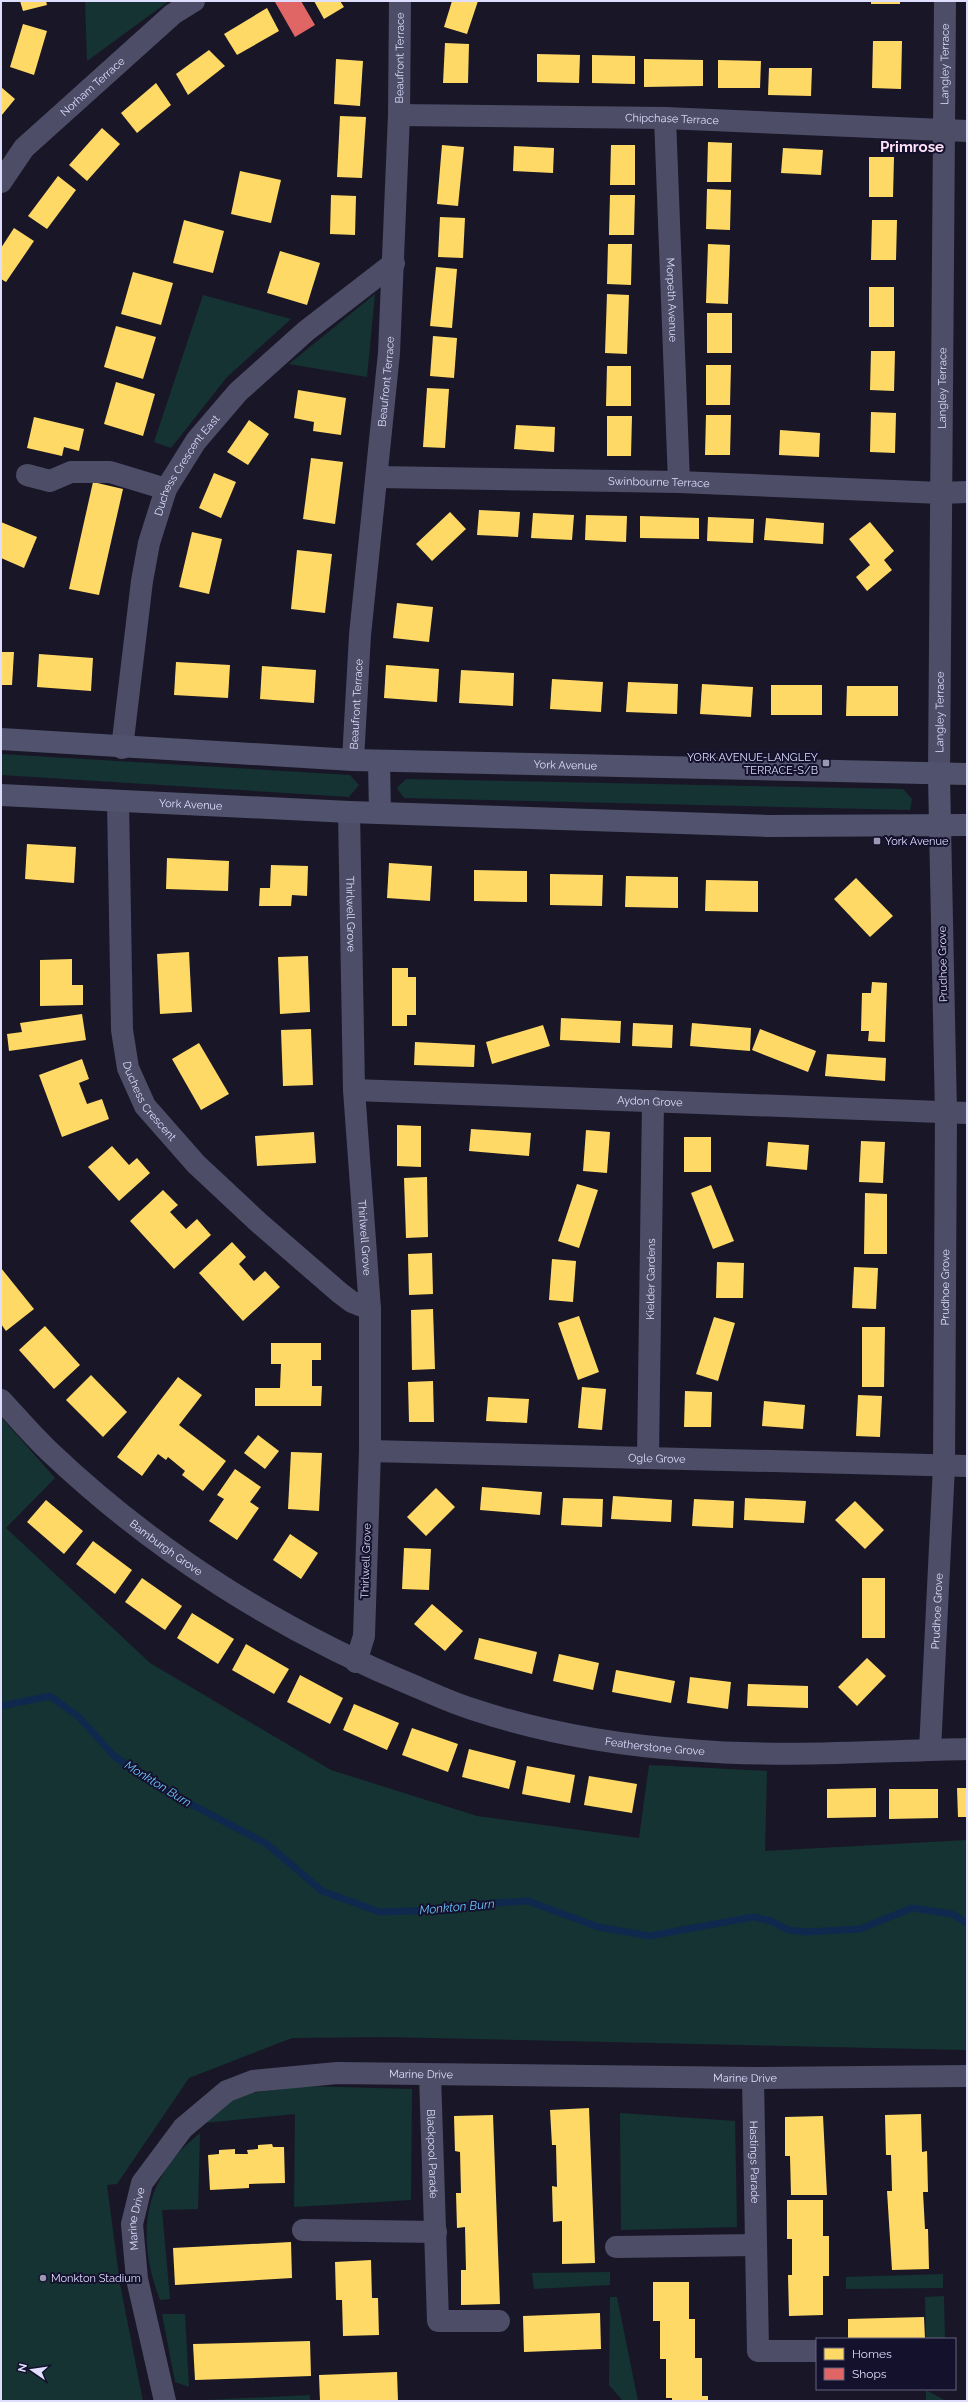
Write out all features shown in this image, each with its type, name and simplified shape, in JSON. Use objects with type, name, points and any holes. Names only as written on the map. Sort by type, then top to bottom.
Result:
[{"type":"main road","name":"York Avenue","points":[[1,739],[122,748],[379,761],[939,775],[967,774]]},
{"type":"main road","points":[[379,761],[380,813]]},
{"type":"main road","points":[[939,775],[940,825]]},
{"type":"main road","name":"York Avenue","points":[[1,796],[118,800],[349,812],[768,826],[967,825]]},
{"type":"street","name":"Norham Terrace","points":[[1,182],[24,148],[173,14],[194,1]]},
{"type":"street","name":"Beaufront Terrace","points":[[353,760],[360,635],[377,477],[394,263],[399,115],[400,1]]},
{"type":"street","name":"Langley Terrace","points":[[939,775],[945,1]]},
{"type":"street","name":"Chipchase Terrace","points":[[399,115],[666,118],[967,131]]},
{"type":"street","name":"Morpeth Avenue","points":[[666,118],[679,482]]},
{"type":"street","name":"Duchess Crescent East","points":[[122,748],[142,581],[149,543],[166,489],[196,441],[238,392],[306,331],[394,263]]},
{"type":"street","points":[[27,475],[50,482],[71,472],[110,472],[166,489]]},
{"type":"street","name":"Swinbourne Terrace","points":[[377,477],[679,482],[941,493],[967,492]]},
{"type":"street","name":"Duchess Crescent","points":[[118,800],[122,1030],[128,1068],[145,1106],[196,1164],[258,1222],[352,1302],[370,1309]]},
{"type":"street","name":"Thirlwell Grove","points":[[349,812],[354,1090],[370,1309],[370,1451],[364,1636],[356,1662]]},
{"type":"street","name":"Prudhoe Grove","points":[[930,1750],[944,1466],[956,1114],[940,825]]},
{"type":"street","name":"Aydon Grove","points":[[354,1090],[956,1114]]},
{"type":"street","name":"Kielder Gardens","points":[[648,1458],[653,1101]]},
{"type":"street","name":"Bamburgh Grove","points":[[1,1400],[48,1450],[124,1517],[198,1571],[287,1626],[356,1662]]},
{"type":"street","name":"Ogle Grove","points":[[370,1451],[967,1466]]},
{"type":"street","name":"Featherstone Grove","points":[[356,1662],[471,1709],[532,1727],[612,1741],[688,1750],[772,1753],[967,1749]]},
{"type":"street","name":"Marine Drive","points":[[165,2401],[137,2279],[132,2224],[142,2183],[182,2128],[227,2091],[253,2081],[336,2073],[430,2076],[753,2078],[967,2076]]},
{"type":"street","name":"Blackpool Parade","points":[[430,2076],[438,2321],[499,2321]]},
{"type":"street","name":"Hastings Parade","points":[[753,2078],[758,2351],[816,2351]]},
{"type":"street","points":[[303,2230],[436,2232]]},
{"type":"street","points":[[616,2248],[755,2245]]},
{"type":"green space","points":[[85,1],[169,1],[87,61]]},
{"type":"green space","points":[[375,294],[367,377],[289,364]]},
{"type":"green space","points":[[203,295],[291,319],[227,377],[171,448],[154,442]]},
{"type":"green space","points":[[1,754],[350,775],[359,785],[349,797],[1,775]]},
{"type":"green space","points":[[406,779],[903,789],[912,799],[910,810],[404,798],[397,788]]},
{"type":"green space","points":[[1,1417],[55,1478],[6,1528],[150,1663],[331,1770],[477,1816],[639,1838],[649,1765],[767,1771],[765,1851],[967,1840],[967,2050],[385,2037],[292,2038],[189,2078],[117,2184],[107,2185],[120,2284],[143,2401],[1,2401]]},
{"type":"green space","points":[[303,2086],[412,2089],[411,2200],[294,2207],[295,2114],[204,2123],[238,2095]]},
{"type":"green space","points":[[620,2113],[735,2121],[737,2227],[621,2230]]},
{"type":"green space","points":[[200,2133],[198,2209],[162,2210],[170,2299],[160,2300],[149,2262],[147,2244],[147,2225],[150,2207],[155,2190],[164,2172],[179,2153]]},
{"type":"green space","points":[[610,2272],[610,2285],[534,2289],[532,2273]]},
{"type":"green space","points":[[943,2274],[943,2288],[846,2289],[846,2277]]},
{"type":"green space","points":[[944,2296],[945,2338],[926,2338],[925,2297]]},
{"type":"green space","points":[[610,2297],[617,2297],[638,2401],[623,2401],[609,2385]]},
{"type":"green space","points":[[162,2314],[185,2314],[189,2387],[175,2382]]},
{"type":"green space","points":[[926,2390],[944,2400],[944,2401],[926,2401]]},
{"type":"green space","points":[[310,2395],[310,2401],[185,2401]]},
{"type":"building: Homes","points":[[20,1],[46,1],[47,5],[23,11]]},
{"type":"building: Homes","points":[[314,1],[340,1],[344,7],[324,19]]},
{"type":"building: Homes","points":[[452,1],[478,1],[467,34],[444,27]]},
{"type":"building: Homes","points":[[871,1],[900,1],[900,4],[871,4]]},
{"type":"building: Homes","points":[[267,8],[279,31],[237,55],[224,34]]},
{"type":"building: Homes","points":[[23,24],[47,31],[34,75],[10,67]]},
{"type":"building: Homes","points":[[873,41],[902,41],[901,89],[872,88]]},
{"type":"building: Homes","points":[[445,43],[469,44],[468,83],[443,83]]},
{"type":"building: Homes","points":[[209,50],[225,66],[188,95],[176,74]]},
{"type":"building: Homes","points":[[537,54],[580,55],[579,83],[537,82]]},
{"type":"building: Homes","points":[[592,55],[635,56],[635,84],[592,83]]},
{"type":"building: Homes","points":[[336,59],[363,61],[360,106],[334,104]]},
{"type":"building: Homes","points":[[644,59],[703,60],[703,86],[644,87]]},
{"type":"building: Homes","points":[[718,60],[761,61],[760,88],[718,88]]},
{"type":"building: Homes","points":[[769,68],[812,68],[811,96],[768,95]]},
{"type":"building: Homes","points":[[156,83],[171,105],[137,133],[121,113]]},
{"type":"building: Homes","points":[[1,87],[15,99],[1,116]]},
{"type":"building: Homes","points":[[340,116],[366,117],[362,178],[337,177]]},
{"type":"building: Homes","points":[[102,128],[120,144],[87,181],[69,165]]},
{"type":"building: Homes","points":[[708,142],[732,143],[731,182],[707,182]]},
{"type":"building: Homes","points":[[442,145],[464,147],[458,206],[437,204]]},
{"type":"building: Homes","points":[[611,145],[635,145],[635,185],[610,185]]},
{"type":"building: Homes","points":[[514,146],[554,148],[553,173],[513,171]]},
{"type":"building: Homes","points":[[783,148],[823,150],[821,175],[781,173]]},
{"type":"building: Homes","points":[[869,157],[894,157],[893,197],[869,197]]},
{"type":"building: Homes","points":[[240,171],[281,180],[271,223],[231,214]]},
{"type":"building: Homes","points":[[58,176],[76,190],[47,229],[28,216]]},
{"type":"building: Homes","points":[[707,189],[731,190],[730,230],[706,229]]},
{"type":"building: Homes","points":[[331,195],[356,196],[355,235],[330,234]]},
{"type":"building: Homes","points":[[610,195],[635,195],[634,235],[609,235]]},
{"type":"building: Homes","points":[[440,217],[465,218],[463,258],[438,257]]},
{"type":"building: Homes","points":[[184,220],[224,231],[213,273],[173,263]]},
{"type":"building: Homes","points":[[872,220],[897,220],[896,260],[871,260]]},
{"type":"building: Homes","points":[[14,228],[34,241],[6,282],[1,279],[1,248]]},
{"type":"building: Homes","points":[[608,244],[632,244],[631,285],[607,284]]},
{"type":"building: Homes","points":[[708,244],[730,245],[728,304],[706,303]]},
{"type":"building: Homes","points":[[280,251],[320,263],[307,305],[267,293]]},
{"type":"building: Homes","points":[[436,267],[457,269],[452,328],[430,326]]},
{"type":"building: Homes","points":[[133,272],[173,283],[161,325],[121,314]]},
{"type":"building: Homes","points":[[869,287],[894,287],[894,327],[869,327]]},
{"type":"building: Homes","points":[[607,294],[629,295],[627,354],[605,353]]},
{"type":"building: Homes","points":[[707,313],[732,313],[732,353],[707,353]]},
{"type":"building: Homes","points":[[116,326],[156,337],[143,379],[104,367]]},
{"type":"building: Homes","points":[[433,336],[457,338],[454,378],[430,376]]},
{"type":"building: Homes","points":[[871,351],[895,351],[894,391],[870,390]]},
{"type":"building: Homes","points":[[706,365],[731,365],[730,405],[706,405]]},
{"type":"building: Homes","points":[[607,366],[631,366],[631,406],[606,406]]},
{"type":"building: Homes","points":[[116,382],[155,394],[143,436],[104,424]]},
{"type":"building: Homes","points":[[427,388],[449,389],[445,448],[423,447]]},
{"type":"building: Homes","points":[[298,390],[346,398],[341,435],[313,431],[314,422],[294,418]]},
{"type":"building: Homes","points":[[871,412],[896,413],[895,453],[870,452]]},
{"type":"building: Homes","points":[[706,415],[731,415],[730,455],[705,455]]},
{"type":"building: Homes","points":[[607,416],[632,416],[631,456],[607,456]]},
{"type":"building: Homes","points":[[34,417],[84,429],[79,451],[64,447],[62,456],[27,448]]},
{"type":"building: Homes","points":[[249,420],[269,434],[248,465],[227,452]]},
{"type":"building: Homes","points":[[516,425],[555,427],[554,452],[514,449]]},
{"type":"building: Homes","points":[[780,430],[820,433],[819,457],[779,455]]},
{"type":"building: Homes","points":[[311,458],[343,462],[335,524],[303,519]]},
{"type":"building: Homes","points":[[214,473],[236,482],[221,518],[199,508]]},
{"type":"building: Homes","points":[[93,482],[123,489],[99,595],[69,589]]},
{"type":"building: Homes","points":[[479,510],[520,512],[518,537],[477,535]]},
{"type":"building: Homes","points":[[450,512],[466,529],[432,561],[416,544]]},
{"type":"building: Homes","points":[[533,513],[574,515],[572,540],[531,538]]},
{"type":"building: Homes","points":[[586,515],[627,516],[626,542],[585,540]]},
{"type":"building: Homes","points":[[640,516],[699,518],[699,539],[640,538]]},
{"type":"building: Homes","points":[[708,517],[754,519],[753,543],[707,541]]},
{"type":"building: Homes","points":[[766,518],[824,523],[823,544],[764,540]]},
{"type":"building: Homes","points":[[1,522],[37,537],[24,568],[1,558]]},
{"type":"building: Homes","points":[[870,522],[894,551],[884,560],[892,570],[867,591],[856,577],[870,565],[849,539]]},
{"type":"building: Homes","points":[[192,532],[222,539],[209,594],[179,587]]},
{"type":"building: Homes","points":[[297,550],[332,554],[325,613],[291,609]]},
{"type":"building: Homes","points":[[397,603],[433,607],[429,642],[393,638]]},
{"type":"building: Homes","points":[[1,652],[14,652],[12,685],[1,685]]},
{"type":"building: Homes","points":[[39,654],[93,658],[91,691],[37,687]]},
{"type":"building: Homes","points":[[176,662],[230,665],[228,698],[174,695]]},
{"type":"building: Homes","points":[[386,665],[439,669],[437,702],[384,698]]},
{"type":"building: Homes","points":[[262,666],[316,670],[314,703],[260,699]]},
{"type":"building: Homes","points":[[461,670],[514,673],[513,706],[459,703]]},
{"type":"building: Homes","points":[[552,679],[603,682],[601,712],[550,709]]},
{"type":"building: Homes","points":[[628,682],[678,684],[677,714],[626,712]]},
{"type":"building: Homes","points":[[702,684],[753,687],[751,717],[700,714]]},
{"type":"building: Homes","points":[[771,685],[822,685],[822,715],[771,715]]},
{"type":"building: Homes","points":[[847,686],[898,686],[898,716],[846,716]]},
{"type":"building: Homes","points":[[27,844],[76,847],[74,883],[25,879]]},
{"type":"building: Homes","points":[[167,858],[229,861],[228,891],[166,889]]},
{"type":"building: Homes","points":[[389,863],[432,866],[430,901],[387,898]]},
{"type":"building: Homes","points":[[271,865],[308,866],[307,896],[292,895],[291,906],[259,906],[260,888],[270,888]]},
{"type":"building: Homes","points":[[474,870],[527,871],[527,902],[474,901]]},
{"type":"building: Homes","points":[[550,874],[603,875],[602,906],[550,905]]},
{"type":"building: Homes","points":[[626,876],[678,877],[678,908],[625,907]]},
{"type":"building: Homes","points":[[856,878],[893,916],[870,937],[834,899]]},
{"type":"building: Homes","points":[[706,880],[758,881],[758,912],[705,911]]},
{"type":"building: Homes","points":[[189,952],[192,1012],[160,1014],[157,954]]},
{"type":"building: Homes","points":[[308,956],[310,1012],[280,1014],[278,957]]},
{"type":"building: Homes","points":[[72,959],[72,985],[83,985],[83,1005],[40,1006],[40,960]]},
{"type":"building: Homes","points":[[392,968],[408,968],[408,977],[416,977],[416,1015],[407,1015],[407,1026],[392,1026]]},
{"type":"building: Homes","points":[[872,982],[887,983],[885,1042],[868,1041],[869,1031],[861,1031],[862,993],[871,993]]},
{"type":"building: Homes","points":[[82,1014],[86,1040],[9,1051],[7,1034],[22,1032],[20,1023]]},
{"type":"building: Homes","points":[[561,1018],[621,1021],[620,1043],[560,1040]]},
{"type":"building: Homes","points":[[633,1023],[673,1025],[672,1048],[632,1046]]},
{"type":"building: Homes","points":[[692,1023],[751,1028],[750,1051],[690,1046]]},
{"type":"building: Homes","points":[[543,1025],[550,1046],[492,1064],[486,1042]]},
{"type":"building: Homes","points":[[311,1029],[313,1085],[283,1086],[281,1030]]},
{"type":"building: Homes","points":[[760,1029],[816,1051],[808,1072],[752,1050]]},
{"type":"building: Homes","points":[[415,1042],[475,1045],[474,1067],[414,1065]]},
{"type":"building: Homes","points":[[199,1043],[229,1094],[201,1110],[172,1059]]},
{"type":"building: Homes","points":[[827,1054],[886,1058],[885,1081],[825,1076]]},
{"type":"building: Homes","points":[[82,1059],[89,1079],[79,1083],[87,1104],[102,1099],[109,1119],[62,1137],[39,1075]]},
{"type":"building: Homes","points":[[397,1125],[421,1126],[421,1167],[397,1166]]},
{"type":"building: Homes","points":[[471,1129],[531,1133],[529,1156],[469,1151]]},
{"type":"building: Homes","points":[[586,1130],[610,1132],[607,1173],[583,1171]]},
{"type":"building: Homes","points":[[314,1132],[316,1163],[257,1166],[255,1136]]},
{"type":"building: Homes","points":[[684,1137],[711,1137],[711,1172],[684,1172]]},
{"type":"building: Homes","points":[[861,1141],[885,1142],[883,1183],[859,1182]]},
{"type":"building: Homes","points":[[768,1142],[809,1145],[807,1170],[766,1166]]},
{"type":"building: Homes","points":[[112,1146],[129,1165],[137,1158],[150,1173],[119,1201],[88,1167]]},
{"type":"building: Homes","points":[[427,1177],[428,1237],[406,1238],[404,1178]]},
{"type":"building: Homes","points":[[577,1184],[598,1190],[579,1248],[558,1241]]},
{"type":"building: Homes","points":[[711,1185],[734,1241],[713,1249],[691,1193]]},
{"type":"building: Homes","points":[[163,1190],[178,1205],[170,1212],[186,1229],[197,1219],[211,1235],[174,1269],[130,1221]]},
{"type":"building: Homes","points":[[865,1193],[887,1194],[887,1254],[864,1254]]},
{"type":"building: Homes","points":[[232,1242],[246,1257],[239,1264],[254,1281],[265,1271],[280,1287],[243,1321],[199,1273]]},
{"type":"building: Homes","points":[[432,1253],[433,1294],[409,1295],[408,1254]]},
{"type":"building: Homes","points":[[552,1259],[576,1261],[573,1302],[549,1300]]},
{"type":"building: Homes","points":[[717,1262],[744,1263],[743,1298],[716,1298]]},
{"type":"building: Homes","points":[[854,1267],[878,1268],[876,1309],[852,1308]]},
{"type":"building: Homes","points":[[1,1268],[34,1309],[6,1331],[1,1324]]},
{"type":"building: Homes","points":[[433,1309],[435,1369],[412,1370],[411,1310]]},
{"type":"building: Homes","points":[[579,1316],[599,1372],[578,1380],[558,1323]]},
{"type":"building: Homes","points":[[714,1317],[735,1323],[718,1381],[696,1374]]},
{"type":"building: Homes","points":[[45,1326],[80,1365],[54,1389],[19,1350]]},
{"type":"building: Homes","points":[[862,1327],[885,1327],[884,1387],[862,1387]]},
{"type":"building: Homes","points":[[271,1343],[321,1343],[321,1360],[312,1360],[312,1386],[322,1386],[321,1406],[255,1406],[255,1388],[280,1388],[281,1364],[271,1364]]},
{"type":"building: Homes","points":[[91,1375],[127,1412],[103,1437],[66,1400]]},
{"type":"building: Homes","points":[[178,1377],[202,1395],[179,1425],[226,1461],[203,1491],[182,1475],[185,1471],[168,1457],[166,1460],[158,1454],[142,1476],[117,1457]]},
{"type":"building: Homes","points":[[433,1381],[434,1422],[409,1422],[408,1382]]},
{"type":"building: Homes","points":[[582,1387],[606,1389],[602,1430],[578,1428]]},
{"type":"building: Homes","points":[[685,1391],[712,1392],[711,1427],[684,1427]]},
{"type":"building: Homes","points":[[858,1395],[882,1396],[880,1437],[856,1436]]},
{"type":"building: Homes","points":[[488,1397],[529,1399],[527,1423],[486,1421]]},
{"type":"building: Homes","points":[[764,1401],[805,1405],[803,1429],[762,1426]]},
{"type":"building: Homes","points":[[258,1435],[279,1451],[265,1469],[244,1453]]},
{"type":"building: Homes","points":[[291,1452],[322,1453],[319,1511],[288,1509]]},
{"type":"building: Homes","points":[[235,1469],[261,1487],[250,1502],[259,1508],[237,1540],[209,1521],[224,1499],[217,1495]]},
{"type":"building: Homes","points":[[482,1487],[542,1492],[540,1515],[480,1510]]},
{"type":"building: Homes","points":[[436,1488],[455,1507],[426,1536],[407,1517]]},
{"type":"building: Homes","points":[[613,1496],[672,1500],[671,1522],[611,1519]]},
{"type":"building: Homes","points":[[563,1498],[603,1499],[602,1527],[561,1525]]},
{"type":"building: Homes","points":[[745,1498],[806,1501],[804,1523],[744,1520]]},
{"type":"building: Homes","points":[[694,1499],[734,1501],[733,1528],[692,1526]]},
{"type":"building: Homes","points":[[46,1500],[83,1531],[64,1554],[27,1522]]},
{"type":"building: Homes","points":[[855,1501],[884,1530],[865,1549],[835,1520]]},
{"type":"building: Homes","points":[[290,1534],[318,1553],[301,1579],[273,1560]]},
{"type":"building: Homes","points":[[93,1541],[132,1570],[115,1594],[76,1564]]},
{"type":"building: Homes","points":[[404,1548],[431,1549],[429,1590],[402,1589]]},
{"type":"building: Homes","points":[[142,1578],[182,1606],[165,1630],[125,1602]]},
{"type":"building: Homes","points":[[862,1578],[885,1578],[885,1638],[862,1638]]},
{"type":"building: Homes","points":[[432,1604],[463,1631],[445,1651],[414,1624]]},
{"type":"building: Homes","points":[[192,1613],[234,1639],[218,1664],[177,1638]]},
{"type":"building: Homes","points":[[479,1638],[537,1652],[532,1674],[474,1659]]},
{"type":"building: Homes","points":[[246,1644],[289,1669],[274,1694],[232,1670]]},
{"type":"building: Homes","points":[[559,1654],[599,1663],[593,1690],[553,1681]]},
{"type":"building: Homes","points":[[867,1658],[886,1676],[857,1706],[838,1687]]},
{"type":"building: Homes","points":[[616,1670],[675,1681],[671,1703],[612,1692]]},
{"type":"building: Homes","points":[[300,1675],[343,1698],[330,1724],[287,1702]]},
{"type":"building: Homes","points":[[690,1677],[731,1682],[728,1709],[687,1703]]},
{"type":"building: Homes","points":[[748,1684],[808,1686],[808,1708],[747,1706]]},
{"type":"building: Homes","points":[[354,1704],[399,1723],[387,1750],[343,1730]]},
{"type":"building: Homes","points":[[412,1728],[458,1744],[448,1772],[402,1755]]},
{"type":"building: Homes","points":[[469,1749],[516,1761],[509,1789],[462,1777]]},
{"type":"building: Homes","points":[[527,1766],[575,1775],[570,1803],[522,1794]]},
{"type":"building: Homes","points":[[589,1776],[637,1784],[632,1813],[584,1805]]},
{"type":"building: Homes","points":[[876,1788],[876,1817],[827,1818],[827,1789]]},
{"type":"building: Homes","points":[[957,1788],[967,1788],[967,1817],[958,1817]]},
{"type":"building: Homes","points":[[889,1789],[938,1789],[938,1818],[889,1819]]},
{"type":"building: Homes","points":[[589,2108],[595,2263],[562,2264],[562,2221],[553,2222],[552,2186],[557,2187],[556,2145],[552,2145],[550,2110]]},
{"type":"building: Homes","points":[[921,2114],[922,2152],[927,2151],[928,2192],[923,2192],[925,2229],[928,2229],[929,2269],[892,2270],[887,2191],[892,2191],[891,2155],[886,2155],[885,2115]]},
{"type":"building: Homes","points":[[493,2115],[500,2304],[461,2305],[461,2270],[466,2270],[465,2227],[457,2228],[456,2193],[461,2193],[460,2152],[455,2151],[454,2116]]},
{"type":"building: Homes","points":[[823,2116],[827,2195],[791,2195],[790,2156],[785,2156],[785,2117]]},
{"type":"building: Homes","points":[[272,2144],[273,2147],[284,2147],[285,2183],[249,2184],[249,2188],[210,2190],[208,2155],[219,2154],[219,2150],[235,2149],[235,2154],[248,2154],[247,2150],[258,2149],[258,2145]]},
{"type":"building: Homes","points":[[787,2200],[823,2200],[823,2236],[829,2236],[829,2276],[823,2276],[823,2315],[789,2316],[788,2275],[792,2275],[792,2239],[787,2239]]},
{"type":"building: Homes","points":[[291,2242],[292,2278],[175,2285],[173,2248]]},
{"type":"building: Homes","points":[[371,2260],[372,2298],[378,2298],[379,2335],[343,2336],[342,2300],[336,2300],[335,2262]]},
{"type":"building: Homes","points":[[653,2282],[689,2282],[689,2319],[695,2319],[695,2358],[702,2358],[702,2396],[708,2396],[708,2401],[672,2401],[672,2398],[666,2398],[666,2359],[660,2359],[660,2321],[653,2321]]},
{"type":"building: Homes","points":[[600,2313],[601,2349],[524,2352],[523,2316]]},
{"type":"building: Homes","points":[[924,2317],[925,2338],[848,2338],[848,2319]]},
{"type":"building: Homes","points":[[310,2341],[311,2376],[195,2380],[193,2344]]},
{"type":"building: Homes","points":[[397,2372],[398,2401],[320,2401],[319,2375]]},
{"type":"building: Shops","points":[[301,1],[315,25],[295,37],[275,2]]},
{"type":"waterway","name":"Monkton Burn","points":[[1,1706],[50,1696],[79,1717],[114,1756],[162,1789],[267,1844],[322,1891],[380,1912],[436,1910],[479,1904],[528,1901],[598,1927],[649,1936],[753,1917],[771,1921],[788,1930],[806,1932],[860,1929],[912,1908],[952,1914],[967,1923]]},
{"type":"place","name":"YORK AVENUE-LANGLEY TERRACE-S/B","points":[[826,763]]},
{"type":"place","name":"York Avenue","points":[[877,841]]},
{"type":"place","name":"Monkton Stadium","points":[[43,2278]]},
{"type":"district","name":"Primrose","points":[[912,147]]}]
